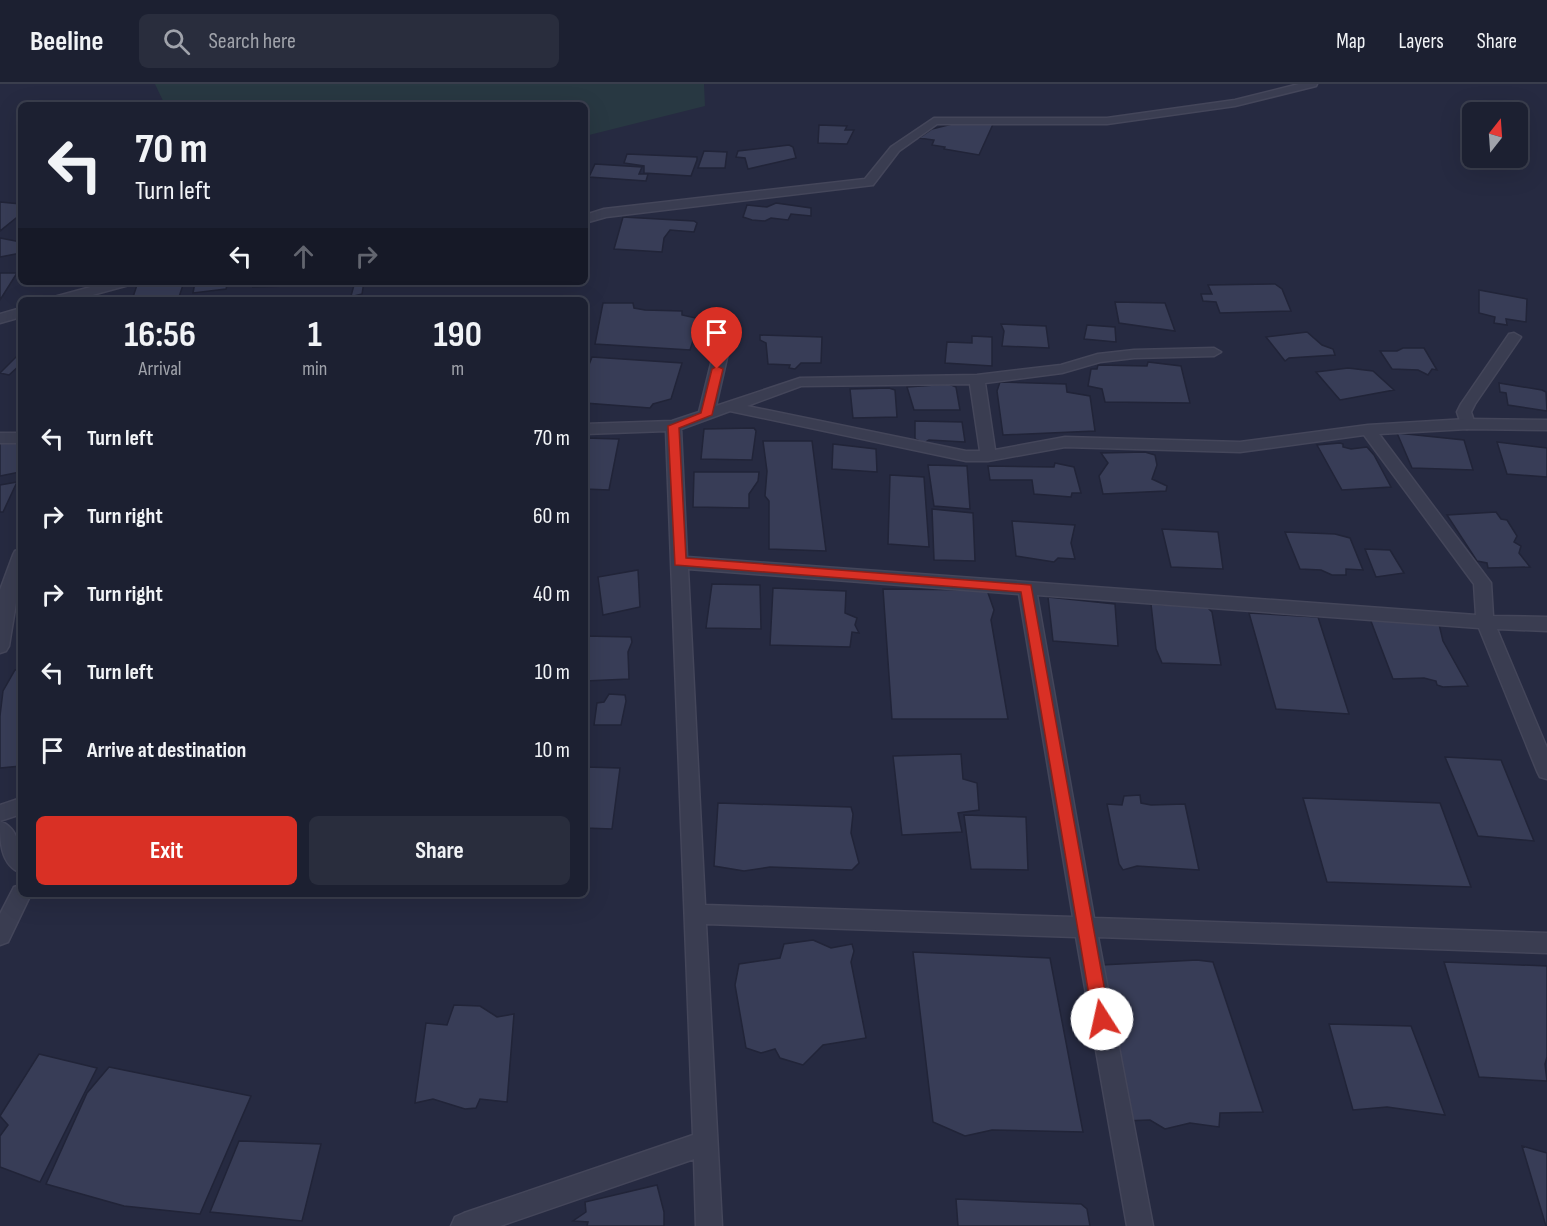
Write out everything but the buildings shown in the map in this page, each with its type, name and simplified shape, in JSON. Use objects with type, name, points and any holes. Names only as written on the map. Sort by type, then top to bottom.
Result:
[{"type":"street","points":[[588,218],[604,213],[868,182],[895,149],[934,121],[1107,121],[1235,103],[1312,84]]},
{"type":"street","points":[[70,297],[113,285]]},
{"type":"street","points":[[0,318],[18,313]]},
{"type":"street","points":[[706,415],[728,323]]},
{"type":"street","points":[[1467,424],[1464,412],[1468,404],[1514,337]]},
{"type":"street","points":[[588,429],[673,426],[800,382],[977,379],[1062,369],[1098,358],[1134,354],[1214,352]]},
{"type":"street","points":[[977,379],[988,456]]},
{"type":"street","points":[[730,407],[966,456],[988,456],[1065,442],[1240,447],[1368,430],[1467,424],[1547,425]]},
{"type":"street","points":[[673,426],[710,1226]]},
{"type":"street","points":[[1368,430],[1482,583],[1485,622],[1547,771]]},
{"type":"street","points":[[0,438],[18,438]]},
{"type":"street","points":[[680,562],[1485,622],[1547,624]]},
{"type":"street","points":[[0,646],[8,592],[18,564]]},
{"type":"street","points":[[1027,588],[1085,927],[1140,1226]]},
{"type":"street","points":[[0,813],[18,807]]},
{"type":"street","points":[[0,830],[18,859]]},
{"type":"street","points":[[0,935],[19,897]]},
{"type":"street","points":[[696,914],[1547,943]]},
{"type":"street","points":[[464,1226],[706,1143]]},
{"type":"shaded area","points":[[155,84],[704,84],[705,106],[588,135],[588,102],[164,102]]},
{"type":"route","points":[[717,369],[706,415],[673,426],[680,562],[1027,588],[1102,1019]]}]
